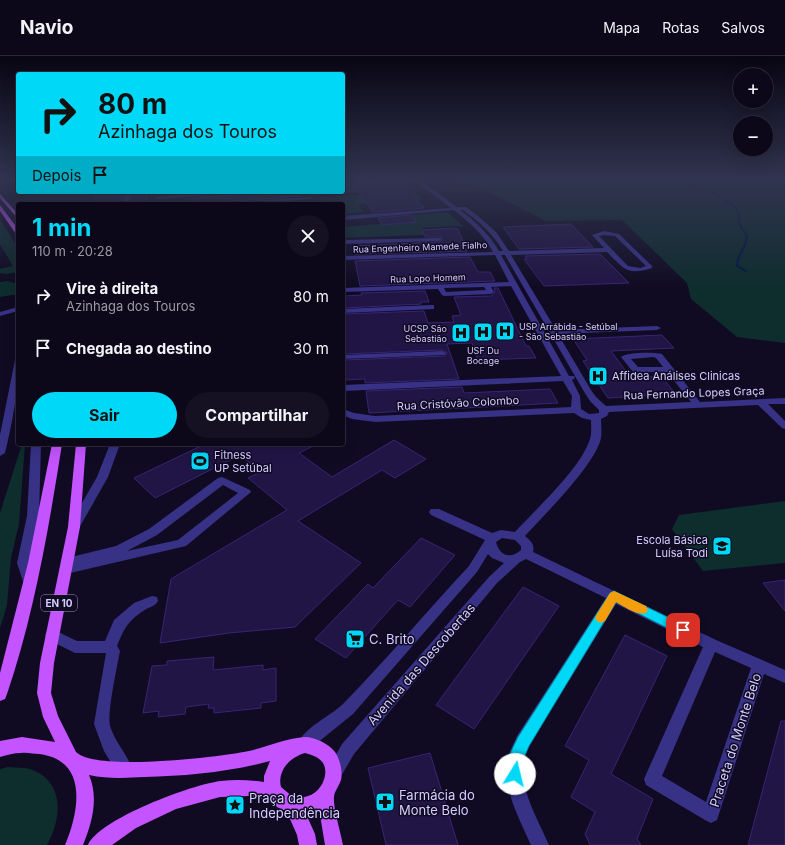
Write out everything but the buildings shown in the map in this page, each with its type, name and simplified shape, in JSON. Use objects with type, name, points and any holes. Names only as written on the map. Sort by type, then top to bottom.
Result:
[{"type":"main road","points":[[5,215],[16,230]]},
{"type":"main road","name":"EN 10","points":[[0,694],[9,668],[30,585],[48,498],[57,446]]},
{"type":"main road","name":"EN 10","points":[[74,845],[81,828],[86,800],[82,778],[51,717],[44,692],[47,662],[74,527],[80,446]]},
{"type":"main road","points":[[0,749],[22,745],[50,748],[73,760],[98,769],[125,770],[179,768],[248,759],[301,746],[317,748],[328,755],[332,763],[334,772],[333,781],[325,795],[314,803],[305,806],[293,806],[281,799],[276,793],[272,784],[275,765],[281,757],[289,750],[301,746]]},
{"type":"main road","points":[[97,845],[130,822],[174,801],[220,789],[249,788],[276,793]]},
{"type":"main road","points":[[325,795],[334,845]]},
{"type":"main road","points":[[293,806],[306,834],[308,845]]},
{"type":"street","points":[[345,218],[383,215]]},
{"type":"street","points":[[464,215],[484,233],[497,253],[576,396],[576,408]]},
{"type":"street","points":[[473,215],[496,235],[508,253],[579,377],[593,399],[603,407],[604,414],[596,418],[586,416],[576,408]]},
{"type":"street","points":[[604,233],[617,235],[650,267],[640,270],[626,268],[609,250],[595,235],[604,233]]},
{"type":"street","points":[[345,242],[439,239]]},
{"type":"street","name":"Rua Engenheiro Mamede Fialho","points":[[345,258],[609,250]]},
{"type":"street","name":"Rua Lopo Homem","points":[[345,290],[440,287],[444,294],[491,292],[486,285],[514,284]]},
{"type":"street","points":[[345,311],[431,307]]},
{"type":"street","points":[[0,314],[16,310]]},
{"type":"street","points":[[553,332],[657,328]]},
{"type":"street","points":[[345,357],[442,353]]},
{"type":"street","points":[[669,369],[698,405]]},
{"type":"street","points":[[345,388],[579,377]]},
{"type":"street","points":[[0,452],[15,395],[16,384]]},
{"type":"street","name":"Rua Fernando Lopes Graça","points":[[603,407],[785,401]]},
{"type":"street","points":[[576,408],[577,404],[584,402],[594,402],[603,407]]},
{"type":"street","points":[[760,402],[785,426]]},
{"type":"street","name":"Rua Cristóvão Colombo","points":[[345,413],[352,416],[375,419],[576,408]]},
{"type":"street","points":[[518,536],[566,484],[590,452],[596,437],[596,418]]},
{"type":"street","points":[[30,585],[23,563],[33,516],[36,446]]},
{"type":"street","points":[[74,527],[100,485],[109,465],[114,446]]},
{"type":"street","points":[[222,480],[246,492],[182,543],[66,565],[119,550],[153,532],[222,480]]},
{"type":"street","points":[[435,512],[491,540]]},
{"type":"street","points":[[491,540],[501,534],[518,536],[526,543],[528,547],[520,557]]},
{"type":"street","points":[[491,540],[492,551],[496,555],[508,560],[520,557],[614,596],[711,644],[785,678]]},
{"type":"street","name":"Avenida das Descobertas","points":[[301,746],[348,709],[473,569],[491,540]]},
{"type":"street","name":"Avenida das Descobertas","points":[[334,772],[353,743],[493,580],[520,557]]},
{"type":"street","points":[[540,845],[518,789],[515,774],[515,760],[524,742],[614,596]]},
{"type":"street","points":[[110,647],[119,624],[138,607],[152,601]]},
{"type":"street","points":[[52,635],[75,647],[110,647],[114,651],[105,696],[102,724],[110,746],[125,770]]},
{"type":"street","name":"Praceta do Monte Belo","points":[[711,644],[652,779],[711,814],[759,666]]},
{"type":"green space","points":[[410,215],[450,215],[464,227],[455,226],[422,228],[424,235],[345,238],[345,227],[414,221]]},
{"type":"green space","points":[[534,215],[785,215],[785,343],[737,337],[691,299],[687,283],[622,220],[546,221]]},
{"type":"green space","points":[[0,219],[16,245],[16,272],[6,274],[0,273],[0,269],[13,266],[0,244]]},
{"type":"green space","points":[[7,281],[16,283],[16,294],[0,297],[0,282]]},
{"type":"green space","points":[[21,446],[25,446],[19,524],[11,558],[7,605],[0,628],[0,513]]},
{"type":"green space","points":[[785,501],[785,563],[703,571],[672,529],[679,515]]},
{"type":"green space","points":[[8,767],[30,769],[50,782],[55,791],[57,801],[56,823],[47,845],[0,845],[0,769]]},
{"type":"waterway","points":[[738,215],[739,223],[747,237]]},
{"type":"waterway","points":[[746,271],[737,266],[737,262],[747,237]]},
{"type":"slow traffic","points":[[601,618],[614,596],[642,610]]},
{"type":"place","name":"USP Arrábida - Setúbal - São Sebastião","points":[[505,331]]},
{"type":"place","name":"USF Du Bocage","points":[[483,332]]},
{"type":"place","name":"UCSP São Sebastião","points":[[461,333]]},
{"type":"place","name":"Affidea Análises Clinicas","points":[[598,376]]},
{"type":"place","name":"Fitness UP Setúbal","points":[[200,461]]},
{"type":"place","name":"Escola Básica Luísa Todi","points":[[722,546]]},
{"type":"place","name":"C. Brito","points":[[355,639]]},
{"type":"place","name":"Farmácia do Monte Belo","points":[[385,802]]},
{"type":"place","name":"Praça da Independência","points":[[235,805]]},
{"type":"route","points":[[515,774],[515,760],[524,742],[614,596],[683,630]]}]
